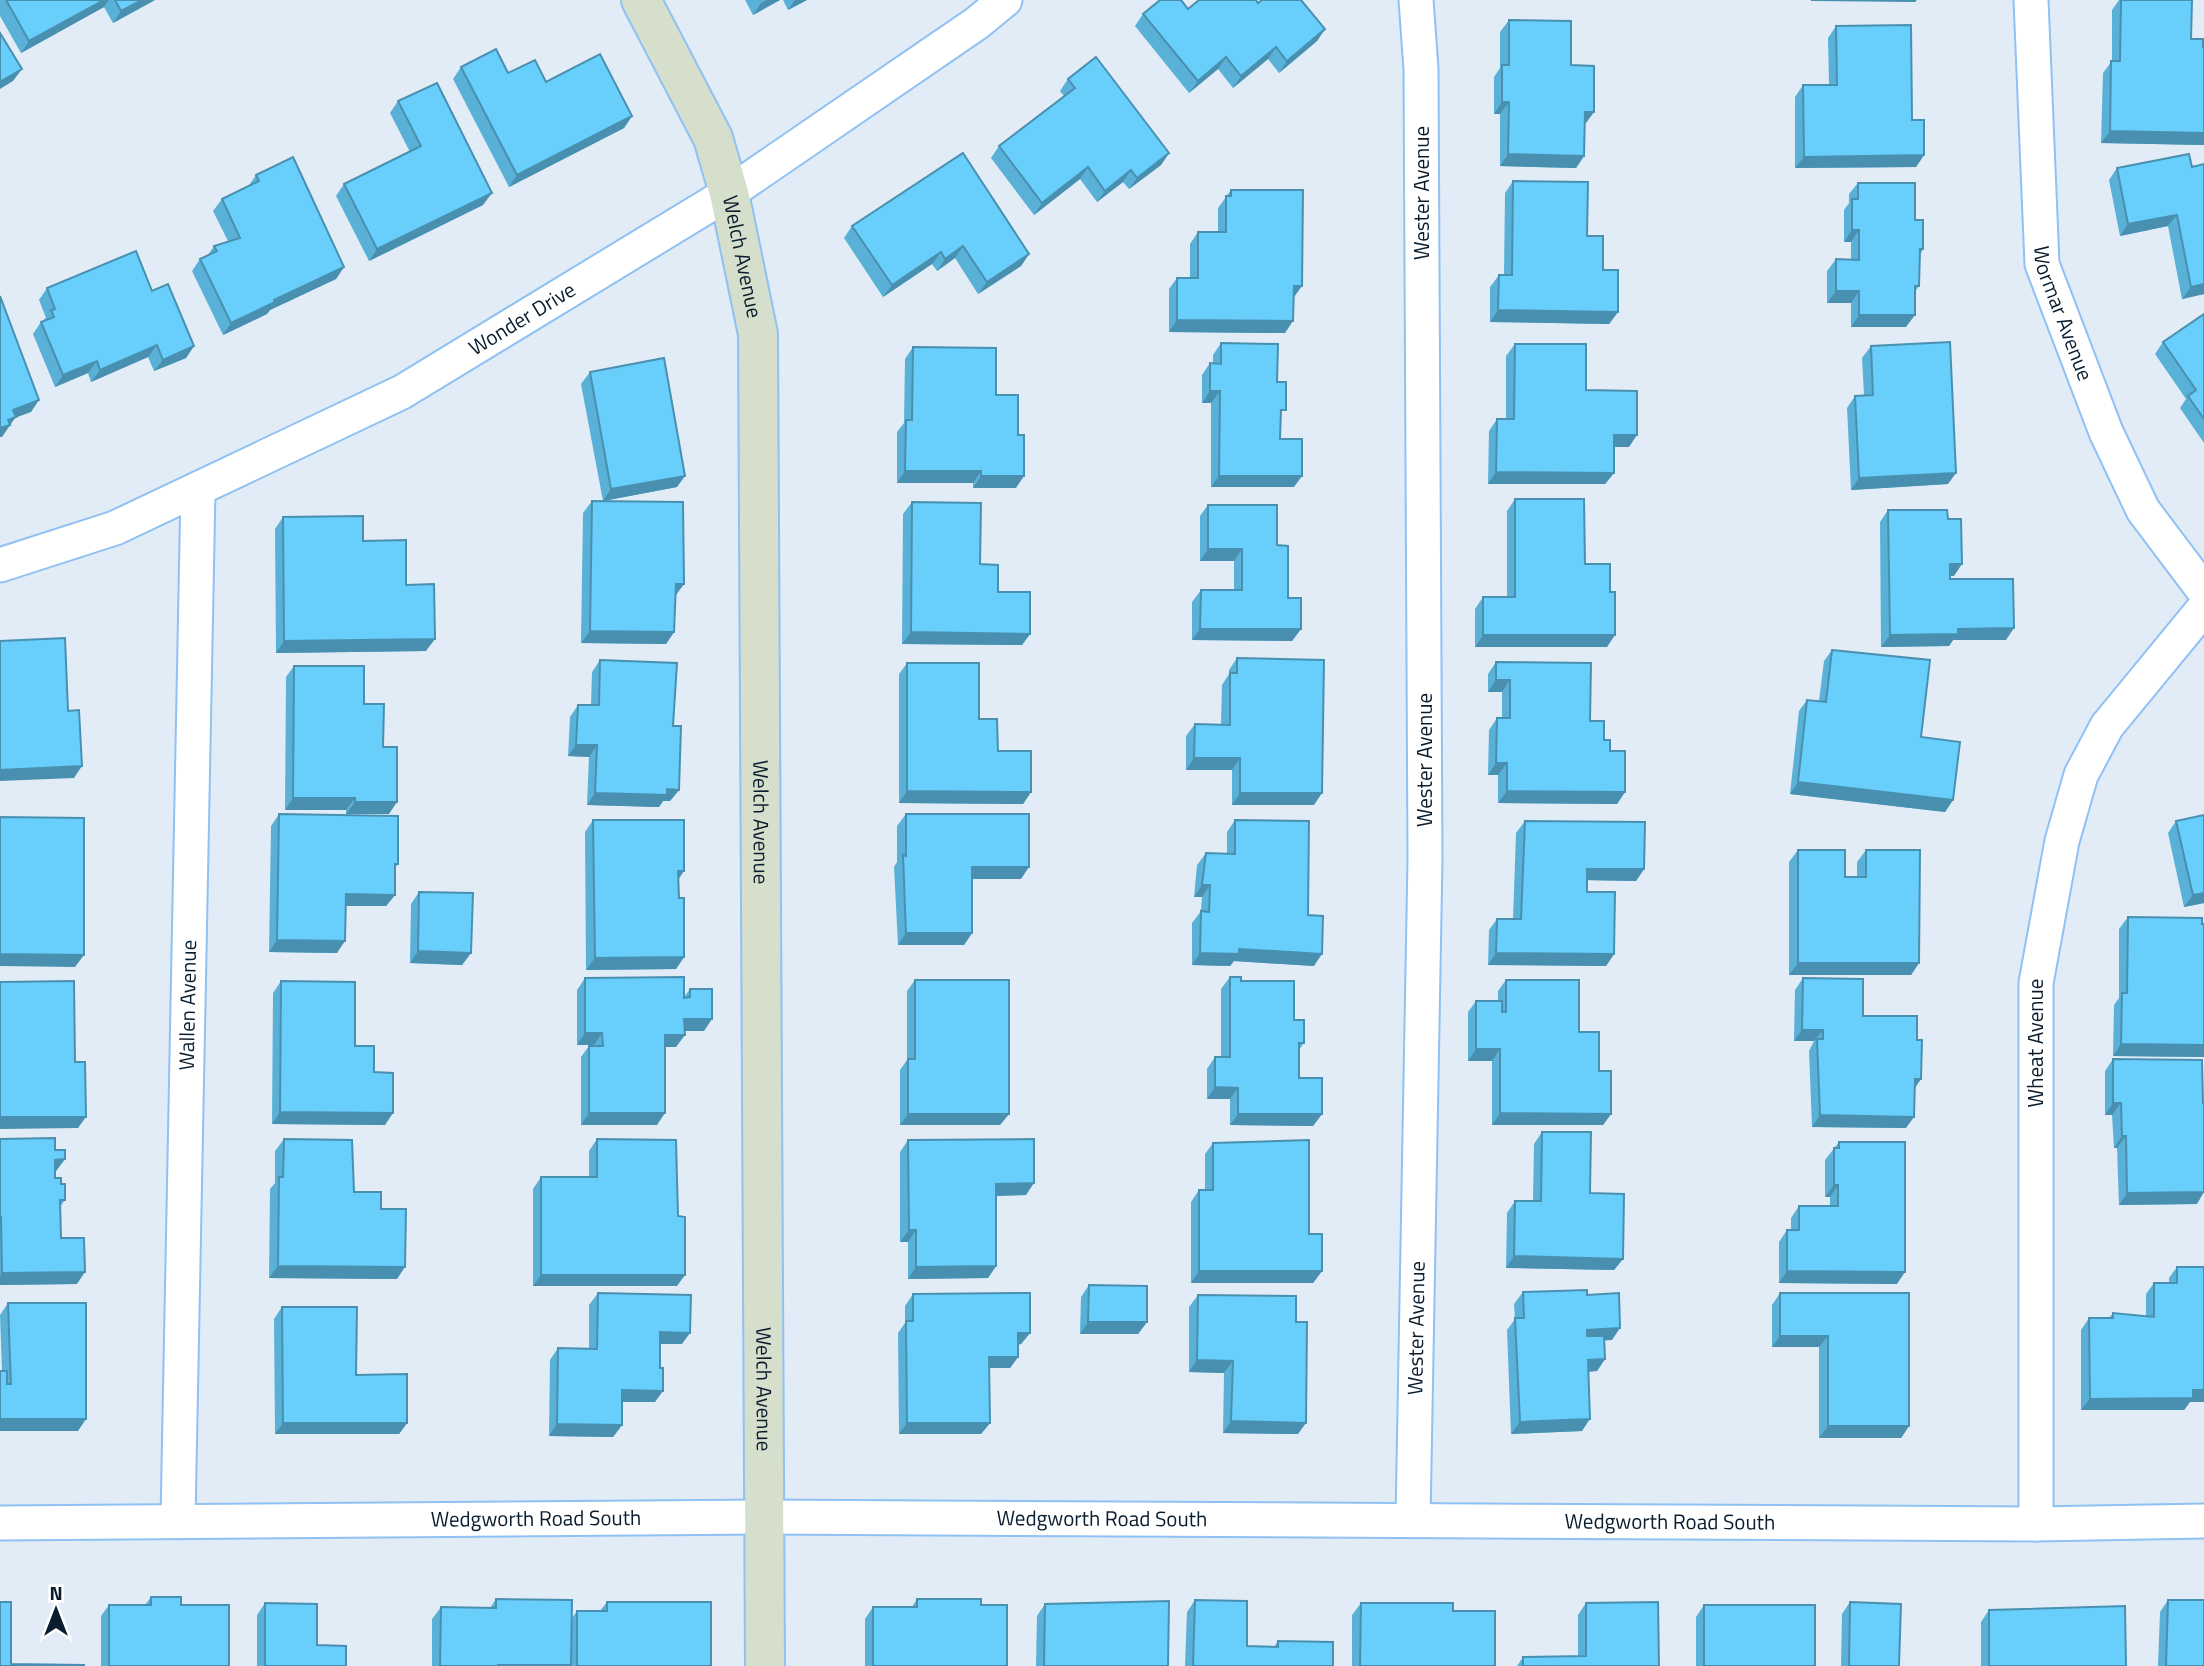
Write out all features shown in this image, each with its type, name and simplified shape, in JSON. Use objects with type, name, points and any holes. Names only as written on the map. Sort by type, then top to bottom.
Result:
[{"type":"street","name":"Welch Avenue","points":[[641,0],[713,138],[729,193],[758,334],[765,1666]]},
{"type":"street","name":"Wonder Drive","points":[[0,565],[115,528],[402,392],[729,193],[977,23],[1005,0]]},
{"type":"street","name":"Wester Avenue","points":[[1413,1520],[1426,859],[1421,69],[1416,0]]},
{"type":"street","name":"Wormar Avenue","points":[[2031,0],[2042,264],[2106,432],[2143,510],[2204,591]]},
{"type":"street","name":"Wallen Avenue","points":[[178,1519],[198,489]]},
{"type":"street","name":"Wheat Avenue","points":[[2036,1524],[2036,983],[2062,841],[2081,775],[2107,726],[2204,608]]},
{"type":"street","name":"Wedgworth Road South","points":[[0,1523],[178,1519],[765,1517],[2036,1524],[2204,1521]]},
{"type":"building","points":[[6,0],[104,0],[29,41]]},
{"type":"building","points":[[115,0],[142,0],[121,11]]},
{"type":"building","points":[[1160,0],[1181,0],[1188,9],[1199,0],[1256,0],[1258,3],[1262,0],[1301,0],[1325,29],[1287,61],[1276,47],[1241,76],[1226,57],[1198,81],[1143,14]]},
{"type":"building","points":[[2121,0],[2192,0],[2191,39],[2203,39],[2204,47],[2204,133],[2110,131],[2111,61],[2120,61]]},
{"type":"building","points":[[1509,20],[1571,21],[1571,65],[1594,66],[1594,112],[1585,112],[1584,156],[1508,154],[1509,102],[1502,102],[1502,65],[1509,65]]},
{"type":"building","points":[[1911,25],[1912,120],[1924,120],[1924,155],[1804,157],[1803,85],[1837,85],[1836,26]]},
{"type":"building","points":[[0,33],[22,69],[0,82]]},
{"type":"building","points":[[496,49],[508,73],[535,60],[546,82],[600,54],[632,116],[517,175],[461,67]]},
{"type":"building","points":[[1096,57],[1169,153],[1137,178],[1131,170],[1105,191],[1088,167],[1042,203],[999,146],[1075,88],[1068,79]]},
{"type":"building","points":[[437,83],[492,193],[377,249],[344,184],[421,146],[398,101]]},
{"type":"building","points":[[963,153],[1029,254],[987,282],[963,246],[945,259],[941,252],[892,285],[852,226]]},
{"type":"building","points":[[2189,154],[2192,167],[2204,164],[2204,284],[2191,287],[2177,215],[2128,224],[2117,168]]},
{"type":"building","points":[[293,157],[344,267],[231,323],[200,259],[217,251],[214,246],[240,238],[222,199],[259,181],[256,175]]},
{"type":"building","points":[[1513,181],[1588,182],[1587,236],[1603,236],[1603,270],[1618,270],[1618,312],[1498,310],[1499,275],[1512,275]]},
{"type":"building","points":[[1858,183],[1915,183],[1915,220],[1923,220],[1923,249],[1920,249],[1919,286],[1915,286],[1915,315],[1859,315],[1859,291],[1836,291],[1836,259],[1859,260],[1859,230],[1852,230],[1852,199],[1858,199]]},
{"type":"building","points":[[1231,190],[1303,190],[1302,286],[1294,286],[1293,321],[1177,320],[1177,278],[1198,278],[1198,232],[1226,232],[1226,196],[1231,196]]},
{"type":"building","points":[[136,251],[152,291],[168,284],[194,346],[163,360],[157,345],[100,370],[97,361],[63,375],[41,322],[54,317],[51,310],[55,309],[47,288]]},
{"type":"building","points":[[0,296],[39,400],[13,410],[16,417],[8,420],[10,425],[0,428]]},
{"type":"building","points":[[2204,314],[2204,419],[2188,396],[2196,390],[2163,342]]},
{"type":"building","points":[[1950,342],[1956,473],[1859,478],[1855,396],[1873,395],[1871,346]]},
{"type":"building","points":[[1221,343],[1278,344],[1277,382],[1286,382],[1286,410],[1281,410],[1280,439],[1302,439],[1302,476],[1219,476],[1220,391],[1210,391],[1210,363],[1221,364]]},
{"type":"building","points":[[1515,344],[1586,344],[1586,390],[1637,391],[1637,435],[1614,435],[1614,473],[1496,472],[1497,419],[1514,419]]},
{"type":"building","points":[[913,347],[996,348],[996,395],[1018,395],[1018,435],[1024,435],[1024,476],[981,476],[981,471],[905,471],[906,420],[912,420]]},
{"type":"building","points":[[664,358],[685,476],[611,489],[590,372]]},
{"type":"building","points":[[1515,499],[1584,499],[1585,564],[1610,564],[1610,592],[1615,592],[1615,635],[1483,635],[1483,597],[1515,597]]},
{"type":"building","points":[[592,501],[683,502],[684,584],[676,584],[674,632],[590,631]]},
{"type":"building","points":[[912,502],[981,503],[980,564],[998,565],[998,592],[1030,592],[1030,634],[911,632]]},
{"type":"building","points":[[1208,505],[1277,505],[1277,545],[1288,546],[1288,598],[1301,598],[1301,629],[1200,629],[1201,590],[1242,590],[1242,549],[1208,549]]},
{"type":"building","points":[[1888,510],[1947,510],[1948,519],[1961,519],[1962,564],[1950,564],[1950,579],[2013,579],[2014,628],[1958,629],[1958,634],[1890,635]]},
{"type":"building","points":[[363,516],[363,541],[406,540],[406,585],[434,584],[435,639],[284,641],[283,517]]},
{"type":"building","points":[[65,638],[68,711],[79,710],[82,766],[0,770],[0,641]]},
{"type":"building","points":[[1832,650],[1930,660],[1921,737],[1960,742],[1953,800],[1798,782],[1807,700],[1826,702]]},
{"type":"building","points":[[1237,658],[1324,660],[1322,793],[1240,793],[1240,758],[1194,758],[1195,724],[1230,725],[1230,673],[1237,673]]},
{"type":"building","points":[[600,660],[677,663],[673,726],[681,726],[679,790],[667,789],[667,795],[595,793],[597,745],[576,745],[578,705],[599,705]]},
{"type":"building","points":[[1496,662],[1591,663],[1590,721],[1604,721],[1604,740],[1610,740],[1610,751],[1625,751],[1625,792],[1507,791],[1507,763],[1496,763],[1497,718],[1510,718],[1510,680],[1496,680]]},
{"type":"building","points":[[907,663],[979,663],[979,719],[997,719],[998,751],[1031,751],[1031,792],[907,791]]},
{"type":"building","points":[[294,666],[364,666],[364,704],[384,704],[383,747],[397,747],[397,802],[355,802],[355,798],[293,798]]},
{"type":"building","points":[[279,814],[398,816],[395,895],[346,894],[345,941],[277,940]]},
{"type":"building","points":[[906,814],[1029,814],[1029,867],[972,867],[972,933],[906,933],[903,855],[906,856]]},
{"type":"building","points":[[2204,815],[2204,893],[2193,895],[2176,821]]},
{"type":"building","points":[[0,817],[84,818],[84,955],[0,954]]},
{"type":"building","points":[[593,820],[684,820],[684,871],[678,871],[679,898],[684,898],[684,957],[595,958]]},
{"type":"building","points":[[1235,820],[1309,821],[1308,915],[1323,916],[1322,954],[1239,949],[1239,954],[1200,953],[1201,911],[1209,912],[1210,885],[1202,885],[1206,853],[1235,854]]},
{"type":"building","points":[[1525,821],[1645,822],[1644,869],[1587,869],[1587,892],[1615,892],[1614,954],[1496,953],[1497,919],[1521,919]]},
{"type":"building","points":[[1798,850],[1845,850],[1845,877],[1866,877],[1866,850],[1920,850],[1919,963],[1798,963]]},
{"type":"building","points":[[419,892],[473,893],[471,953],[418,951]]},
{"type":"building","points":[[2128,917],[2202,918],[2204,1045],[2121,1044],[2122,993],[2127,993]]},
{"type":"building","points":[[684,977],[684,998],[690,997],[690,989],[712,989],[712,1019],[684,1019],[685,1035],[665,1035],[665,1113],[589,1113],[589,1046],[603,1046],[602,1033],[585,1033],[585,978]]},
{"type":"building","points":[[1230,977],[1241,977],[1241,981],[1294,981],[1294,1020],[1304,1020],[1304,1043],[1299,1043],[1299,1078],[1322,1078],[1322,1114],[1238,1114],[1238,1088],[1215,1087],[1215,1057],[1230,1057]]},
{"type":"building","points":[[1803,978],[1863,979],[1863,1016],[1917,1016],[1917,1040],[1922,1040],[1921,1079],[1915,1079],[1914,1117],[1820,1115],[1817,1039],[1823,1039],[1823,1030],[1802,1030]]},
{"type":"building","points":[[915,980],[1009,980],[1009,1114],[908,1114],[908,1059],[915,1059]]},
{"type":"building","points":[[1506,980],[1579,980],[1579,1032],[1599,1032],[1599,1071],[1611,1071],[1611,1114],[1500,1113],[1500,1049],[1476,1049],[1476,1001],[1502,1001],[1502,1012],[1506,1012]]},
{"type":"building","points":[[74,981],[75,1062],[85,1062],[86,1117],[0,1117],[0,982]]},
{"type":"building","points":[[281,981],[355,982],[355,1046],[374,1046],[374,1072],[393,1073],[393,1113],[280,1112]]},
{"type":"building","points":[[2113,1059],[2202,1060],[2204,1192],[2127,1193],[2126,1136],[2122,1136],[2121,1103],[2113,1103]]},
{"type":"building","points":[[1542,1132],[1591,1132],[1590,1193],[1624,1194],[1623,1259],[1514,1256],[1515,1201],[1541,1201]]},
{"type":"building","points":[[55,1138],[55,1150],[65,1150],[65,1159],[55,1160],[55,1178],[61,1178],[61,1184],[65,1184],[65,1200],[60,1200],[61,1238],[84,1238],[85,1272],[2,1273],[0,1139]]},
{"type":"building","points":[[284,1139],[352,1140],[354,1192],[381,1192],[381,1209],[406,1209],[405,1267],[278,1266],[279,1177],[283,1177]]},
{"type":"building","points":[[597,1139],[676,1140],[678,1216],[685,1217],[685,1275],[541,1275],[541,1177],[597,1177]]},
{"type":"building","points":[[1034,1139],[1034,1183],[996,1184],[996,1266],[916,1267],[916,1230],[909,1230],[908,1140]]},
{"type":"building","points":[[1309,1140],[1309,1234],[1322,1234],[1322,1271],[1199,1271],[1199,1190],[1213,1190],[1213,1143]]},
{"type":"building","points":[[1839,1142],[1905,1142],[1905,1272],[1787,1271],[1787,1230],[1799,1230],[1799,1206],[1838,1206],[1838,1185],[1834,1185],[1834,1148],[1839,1148]]},
{"type":"building","points":[[2177,1267],[2204,1267],[2204,1390],[2193,1390],[2193,1398],[2090,1399],[2089,1318],[2113,1318],[2113,1313],[2154,1317],[2154,1283],[2177,1283]]},
{"type":"building","points":[[1089,1285],[1147,1286],[1147,1322],[1088,1322]]},
{"type":"building","points":[[1587,1290],[1587,1295],[1619,1293],[1620,1328],[1587,1330],[1587,1336],[1604,1336],[1605,1359],[1588,1360],[1590,1419],[1520,1422],[1515,1318],[1524,1318],[1523,1292]]},
{"type":"building","points":[[598,1293],[691,1295],[690,1333],[660,1332],[663,1391],[622,1390],[622,1425],[557,1424],[558,1348],[597,1349]]},
{"type":"building","points":[[1030,1293],[1030,1333],[1018,1333],[1018,1357],[989,1357],[990,1423],[907,1423],[906,1321],[913,1321],[913,1294]]},
{"type":"building","points":[[1780,1293],[1909,1293],[1909,1426],[1828,1426],[1828,1336],[1780,1336]]},
{"type":"building","points":[[1198,1295],[1296,1296],[1296,1322],[1307,1322],[1306,1423],[1231,1421],[1233,1361],[1197,1360]]},
{"type":"building","points":[[8,1303],[86,1303],[86,1419],[0,1419],[0,1371],[7,1371],[7,1384],[11,1384]]},
{"type":"building","points":[[282,1307],[357,1307],[356,1375],[407,1374],[407,1423],[283,1423]]},
{"type":"building","points":[[151,1597],[181,1597],[181,1605],[229,1605],[229,1666],[109,1666],[109,1605],[151,1605]]},
{"type":"building","points":[[496,1599],[572,1600],[571,1665],[440,1666],[441,1607],[496,1608]]},
{"type":"building","points":[[917,1599],[981,1599],[981,1605],[1007,1605],[1007,1666],[873,1666],[873,1607],[917,1607]]},
{"type":"building","points":[[1195,1600],[1247,1601],[1247,1646],[1278,1647],[1278,1641],[1333,1642],[1333,1666],[1193,1666]]},
{"type":"building","points":[[2168,1600],[2204,1600],[2204,1666],[2166,1666]]},
{"type":"building","points":[[1169,1601],[1168,1666],[1044,1666],[1045,1604]]},
{"type":"building","points":[[0,1602],[11,1602],[11,1664],[84,1666],[0,1666]]},
{"type":"building","points":[[607,1602],[711,1602],[711,1666],[577,1666],[577,1611],[607,1611]]},
{"type":"building","points":[[1658,1602],[1659,1666],[1523,1666],[1523,1657],[1586,1656],[1586,1603]]},
{"type":"building","points":[[1850,1602],[1901,1604],[1899,1666],[1849,1666]]},
{"type":"building","points":[[265,1603],[317,1604],[317,1645],[346,1646],[346,1666],[265,1666]]},
{"type":"building","points":[[1361,1603],[1453,1603],[1453,1611],[1495,1611],[1495,1666],[1360,1666]]},
{"type":"building","points":[[1704,1605],[1815,1605],[1815,1666],[1704,1666]]},
{"type":"building","points":[[2125,1606],[2126,1666],[1989,1666],[1989,1610]]}]
